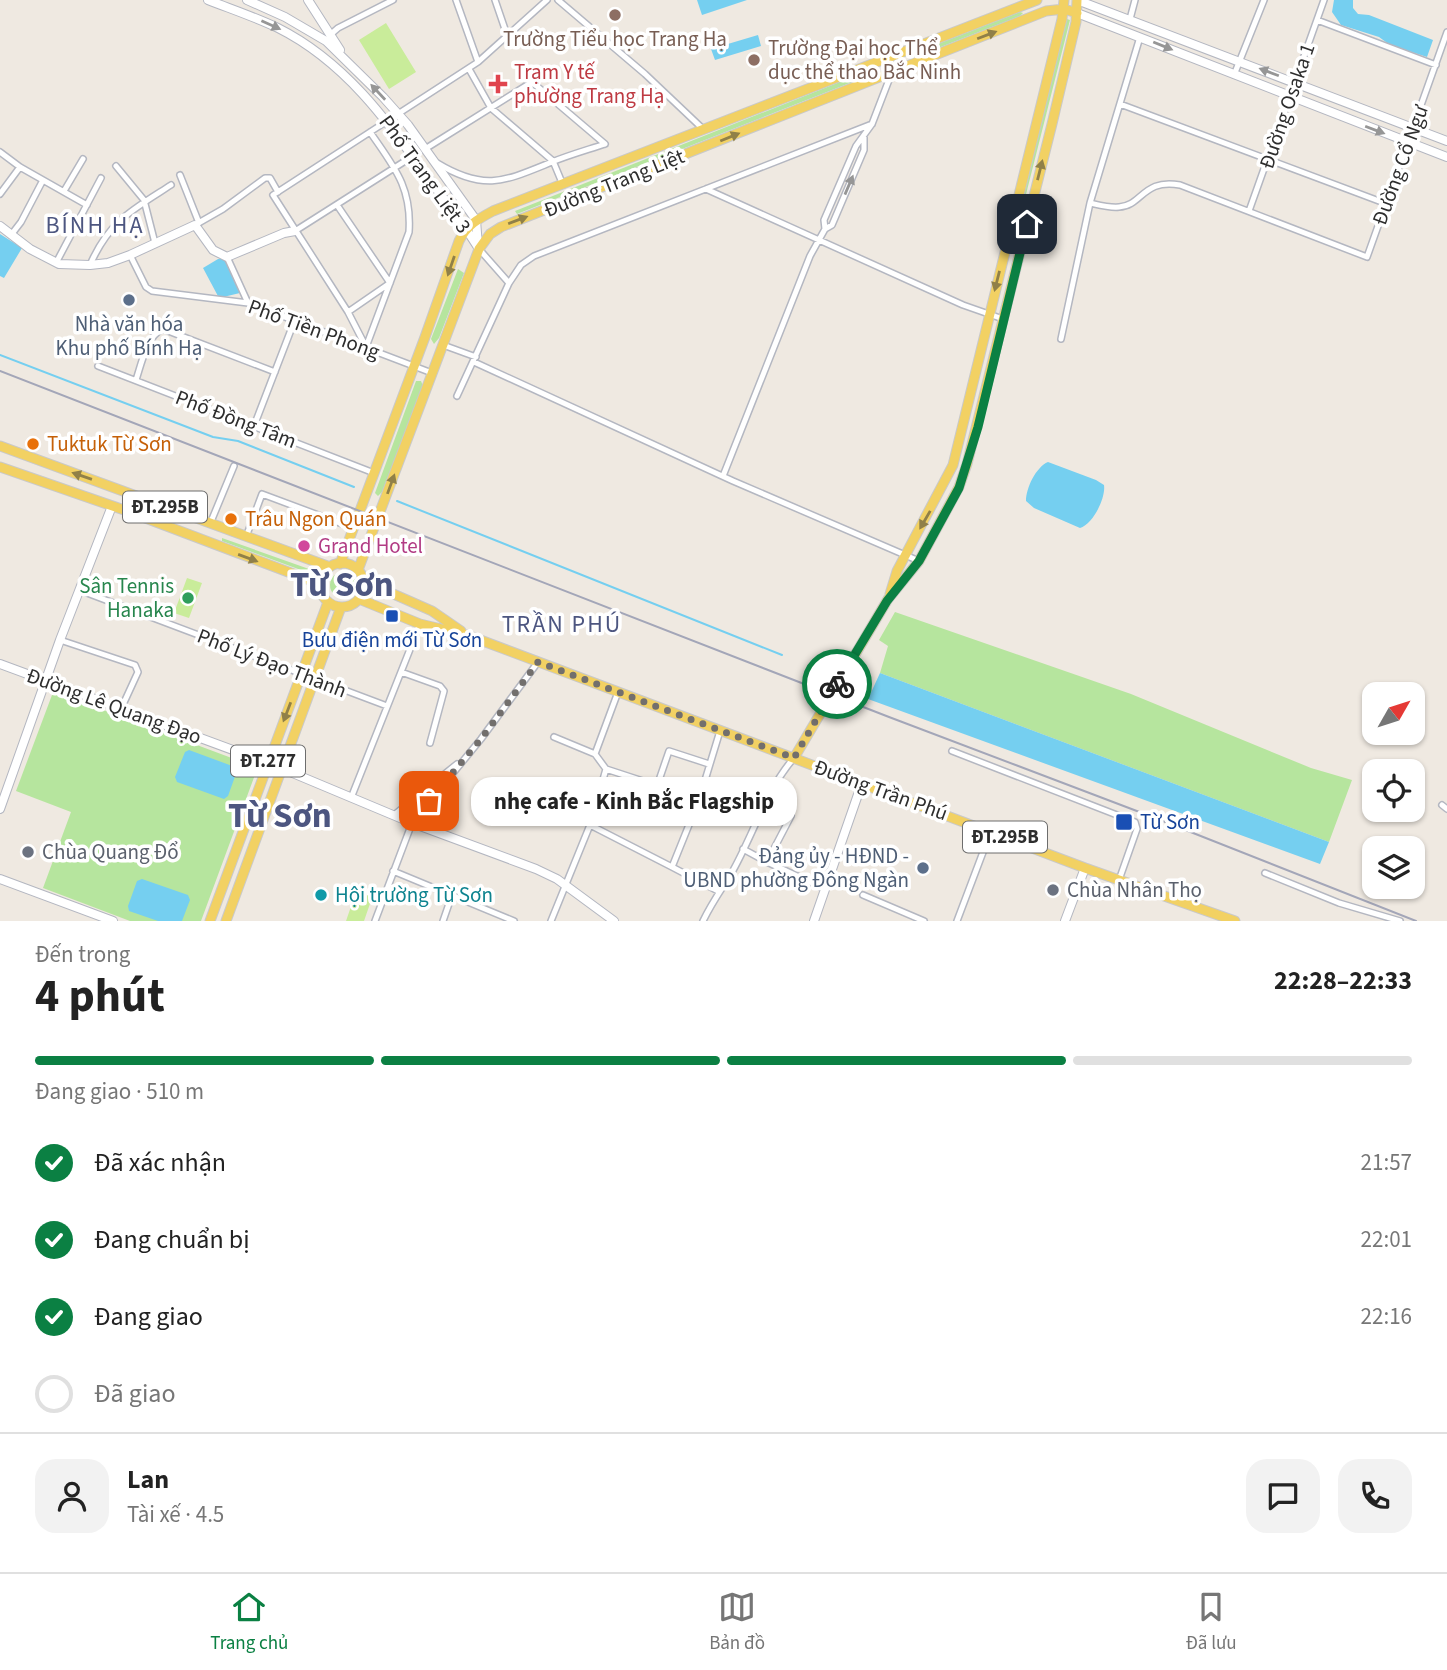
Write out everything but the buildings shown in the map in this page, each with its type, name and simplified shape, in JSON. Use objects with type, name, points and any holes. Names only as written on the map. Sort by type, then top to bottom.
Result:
[{"type":"main road","name":"Đường Trang Liệt","points":[[340,564],[459,241],[466,229],[476,220],[1037,0]]},
{"type":"main road","points":[[794,758],[888,599],[919,561],[959,488],[1052,124],[1077,13],[1077,0]]},
{"type":"main road","name":"Đường Trang Liệt","points":[[358,570],[479,249],[490,234],[501,227],[1050,9],[1064,5],[1077,13]]},
{"type":"main road","points":[[888,599],[905,554],[953,465],[1064,5]]},
{"type":"main road","points":[[1039,14],[1048,17],[1057,34]]},
{"type":"main road","points":[[1006,246],[1020,249]]},
{"type":"main road","name":"ĐT.295B","points":[[0,446],[330,567]]},
{"type":"main road","name":"ĐT.295B","points":[[0,467],[320,584]]},
{"type":"main road","points":[[112,506],[118,489]]},
{"type":"main road","points":[[209,543],[213,525]]},
{"type":"main road","points":[[340,564],[358,570],[364,581],[364,589],[359,599],[350,606],[341,607],[328,602],[322,594],[320,584],[330,567],[340,564]]},
{"type":"main road","name":"Đường Trần Phú","points":[[364,581],[426,608],[467,635]]},
{"type":"main road","name":"Đường Trần Phú","points":[[359,599],[420,624],[467,635],[991,831],[1215,918]]},
{"type":"main road","name":"ĐT.277","points":[[210,921],[328,602]]},
{"type":"main road","name":"ĐT.277","points":[[226,921],[341,607]]},
{"type":"main road","points":[[420,624],[426,608]]},
{"type":"main road","points":[[435,627],[441,616]]},
{"type":"main road","points":[[268,763],[283,769]]},
{"type":"main road","points":[[235,853],[249,859]]},
{"type":"main road","name":"ĐT.295B","points":[[1215,918],[1235,921]]},
{"type":"street","name":"Phố Trang Liệt 3","points":[[208,0],[278,28],[318,53],[365,95],[387,120],[479,249]]},
{"type":"street","name":"Phố Trang Liệt 3","points":[[247,0],[328,38]]},
{"type":"street","name":"Phố Trang Liệt 3","points":[[308,0],[328,38],[397,113],[476,220],[479,249]]},
{"type":"street","points":[[318,53],[338,28],[393,0]]},
{"type":"street","points":[[456,0],[478,62]]},
{"type":"street","points":[[495,0],[507,35]]},
{"type":"street","points":[[366,347],[348,312],[273,195],[469,69],[547,0]]},
{"type":"street","points":[[558,0],[645,74],[704,129]]},
{"type":"street","points":[[1077,0],[1447,141]]},
{"type":"street","points":[[1130,19],[1135,0]]},
{"type":"street","points":[[1234,75],[1264,0]]},
{"type":"street","name":"Đường Osaka 1","points":[[1249,211],[1324,0]]},
{"type":"street","points":[[1077,13],[1447,157]]},
{"type":"street","points":[[305,29],[315,29],[318,16]]},
{"type":"street","points":[[1317,20],[1436,65]]},
{"type":"street","name":"Đường Cổ Ngư","points":[[1249,211],[1367,257],[1447,33]]},
{"type":"street","points":[[1061,339],[1090,203],[1140,37]]},
{"type":"street","points":[[723,476],[810,256],[825,229],[824,220],[856,146],[872,124],[892,72],[890,56]]},
{"type":"street","points":[[469,69],[491,108],[553,161],[562,185]]},
{"type":"street","points":[[425,149],[532,82],[605,144],[496,182],[471,178],[434,162]]},
{"type":"street","points":[[1120,104],[1387,204]]},
{"type":"street","points":[[457,396],[509,283],[521,265],[534,256],[872,124]]},
{"type":"street","points":[[366,347],[409,232],[410,214],[407,192],[370,132]]},
{"type":"street","points":[[0,152],[20,167],[87,205]]},
{"type":"street","points":[[228,257],[284,233],[295,231],[413,156]]},
{"type":"street","points":[[64,191],[83,159]]},
{"type":"street","points":[[116,166],[145,202],[155,243]]},
{"type":"street","points":[[0,194],[20,167]]},
{"type":"street","points":[[180,175],[197,224],[213,250],[228,257],[248,303]]},
{"type":"street","points":[[0,226],[30,249],[56,263],[108,264],[197,224],[223,209],[266,177],[270,178],[278,192]]},
{"type":"street","points":[[56,263],[101,178]]},
{"type":"street","points":[[11,235],[21,222],[43,180]]},
{"type":"street","points":[[1090,203],[1119,207],[1127,205],[1153,186],[1166,182],[1249,211]]},
{"type":"street","points":[[90,265],[96,250],[114,223],[171,185]]},
{"type":"street","points":[[706,189],[989,315],[1003,318]]},
{"type":"street","points":[[337,205],[390,284]]},
{"type":"street","points":[[479,249],[509,283]]},
{"type":"street","name":"Phố Tiền Phong","points":[[130,256],[146,287],[152,291],[248,303],[432,373]]},
{"type":"street","points":[[348,312],[390,284]]},
{"type":"street","points":[[254,426],[294,321]]},
{"type":"street","points":[[136,380],[152,338],[157,331],[163,330],[275,372]]},
{"type":"street","points":[[443,345],[723,476],[919,561]]},
{"type":"street","name":"Phố Đồng Tâm","points":[[98,366],[374,473]]},
{"type":"street","points":[[213,525],[234,466]]},
{"type":"street","points":[[246,537],[262,494],[353,528]]},
{"type":"street","points":[[0,809],[3,792],[112,506]]},
{"type":"street","name":"Phố Lý Đạo Thành","points":[[79,590],[387,706]]},
{"type":"street","points":[[351,798],[420,624]]},
{"type":"street","points":[[60,640],[135,665],[138,672],[121,709]]},
{"type":"street","points":[[374,921],[412,823],[481,739],[538,662]]},
{"type":"street","name":"Đường Lê Quang Đạo","points":[[0,664],[268,763]]},
{"type":"street","points":[[401,672],[440,686],[444,691],[430,743]]},
{"type":"street","points":[[595,754],[618,692]]},
{"type":"street","points":[[673,867],[699,800],[720,731]]},
{"type":"street","points":[[554,737],[595,754],[606,769],[759,819]]},
{"type":"street","points":[[657,786],[669,751],[709,764]]},
{"type":"street","points":[[952,751],[1135,822],[1137,829],[1119,880]]},
{"type":"street","points":[[394,815],[465,757]]},
{"type":"street","points":[[703,921],[783,771],[794,758]]},
{"type":"street","points":[[283,769],[412,823],[536,869],[565,884],[614,921]]},
{"type":"street","points":[[551,921],[590,825],[606,769]]},
{"type":"street","points":[[814,921],[862,783]]},
{"type":"street","points":[[767,804],[791,816],[767,862]]},
{"type":"street","points":[[590,825],[718,891]]},
{"type":"street","points":[[957,921],[991,831]]},
{"type":"street","points":[[743,849],[825,890]]},
{"type":"street","points":[[1065,921],[1084,868]]},
{"type":"street","points":[[393,871],[514,921]]},
{"type":"street","points":[[1265,873],[1339,903],[1400,921]]},
{"type":"street","points":[[0,879],[96,918],[113,921]]},
{"type":"street","points":[[443,921],[452,895]]},
{"type":"street","points":[[863,895],[924,921]]},
{"type":"green space","points":[[1023,13],[1020,16],[910,57],[912,54]]},
{"type":"green space","points":[[1067,19],[1070,20],[1015,238],[1014,234]]},
{"type":"green space","points":[[386,23],[416,72],[389,89],[359,40]]},
{"type":"green space","points":[[875,68],[877,71],[865,77],[517,214],[515,211]]},
{"type":"green space","points":[[458,269],[464,273],[439,338],[434,344],[431,339]]},
{"type":"green space","points":[[416,381],[421,381],[423,386],[382,492],[378,496],[375,493]]},
{"type":"green space","points":[[222,538],[309,569],[311,572],[222,541]]},
{"type":"green space","points":[[343,572],[352,576],[356,585],[352,594],[343,598],[334,594],[330,585],[334,576]]},
{"type":"green space","name":"Sân Tennis Hanaka","points":[[187,578],[202,583],[189,618],[174,613]]},
{"type":"green space","points":[[895,612],[1131,694],[1311,768],[1352,780],[1329,842],[880,673],[888,646],[879,640]]},
{"type":"green space","points":[[58,693],[253,766],[256,772],[201,921],[130,921],[43,888],[71,812],[16,791],[52,695]]},
{"type":"green space","points":[[357,889],[373,895],[364,921],[346,921]]},
{"type":"water","points":[[697,0],[747,0],[702,15]]},
{"type":"water","points":[[1334,0],[1353,0],[1353,8],[1358,14],[1369,15],[1433,40],[1427,57],[1341,25],[1332,12]]},
{"type":"water","points":[[758,35],[761,46],[715,60],[711,49]]},
{"type":"water","points":[[0,234],[22,248],[4,278],[0,276]]},
{"type":"water","points":[[218,259],[228,263],[240,293],[219,298],[203,268]]},
{"type":"water","points":[[1048,462],[1104,485],[1098,510],[1085,526],[1080,528],[1034,508],[1026,501],[1032,478]]},
{"type":"water","points":[[880,673],[1329,842],[1320,864],[868,699]]},
{"type":"water","points":[[189,750],[235,767],[237,771],[228,796],[224,799],[177,782],[175,777],[185,752]]},
{"type":"water","points":[[142,879],[188,895],[190,900],[182,921],[158,921],[129,911],[128,906],[137,881]]},
{"type":"waterway","points":[[0,355],[213,437],[238,441],[354,487]]},
{"type":"waterway","points":[[397,501],[782,655]]},
{"type":"railway","points":[[0,371],[1416,921]]},
{"type":"way so far","points":[[429,801],[481,739],[538,662],[794,758],[837,684]]},
{"type":"place","name":"Trường Tiểu học Trang Hạ","points":[[615,15]]},
{"type":"place","name":"Trường Đại học Thể dục thể thao Bắc Ninh","points":[[754,60]]},
{"type":"place","name":"Trạm Y tế phường Trang Hạ","points":[[498,84]]},
{"type":"place","name":"Nhà văn hóa Khu phố Bính Hạ","points":[[129,300]]},
{"type":"place","name":"Tuktuk Từ Sơn","points":[[33,444]]},
{"type":"place","name":"Trâu Ngon Quán","points":[[231,519]]},
{"type":"place","name":"Grand Hotel","points":[[304,546]]},
{"type":"place","name":"Sân Tennis Hanaka","points":[[188,598]]},
{"type":"place","name":"Bưu điện mới Từ Sơn","points":[[392,616]]},
{"type":"place","name":"nhẹ cafe - Kinh Bắc Flagship","points":[[429,801]]},
{"type":"place","name":"Từ Sơn","points":[[1124,822]]},
{"type":"place","name":"Chùa Quang Đổ","points":[[28,852]]},
{"type":"place","name":"Đảng ủy - HĐND - UBND phường Đông Ngàn","points":[[923,868]]},
{"type":"place","name":"Chùa Nhân Thọ","points":[[1053,890]]},
{"type":"place","name":"Hội trường Từ Sơn","points":[[321,895]]},
{"type":"district","name":"BÍNH HẠ","points":[[95,225]]},
{"type":"district","name":"Từ Sơn","points":[[342,585]]},
{"type":"district","name":"TRẦN PHÚ","points":[[562,624]]},
{"type":"district","name":"Từ Sơn","points":[[280,816]]},
{"type":"route","points":[[837,684],[887,601],[919,561],[959,488],[978,427],[1027,224]]}]
